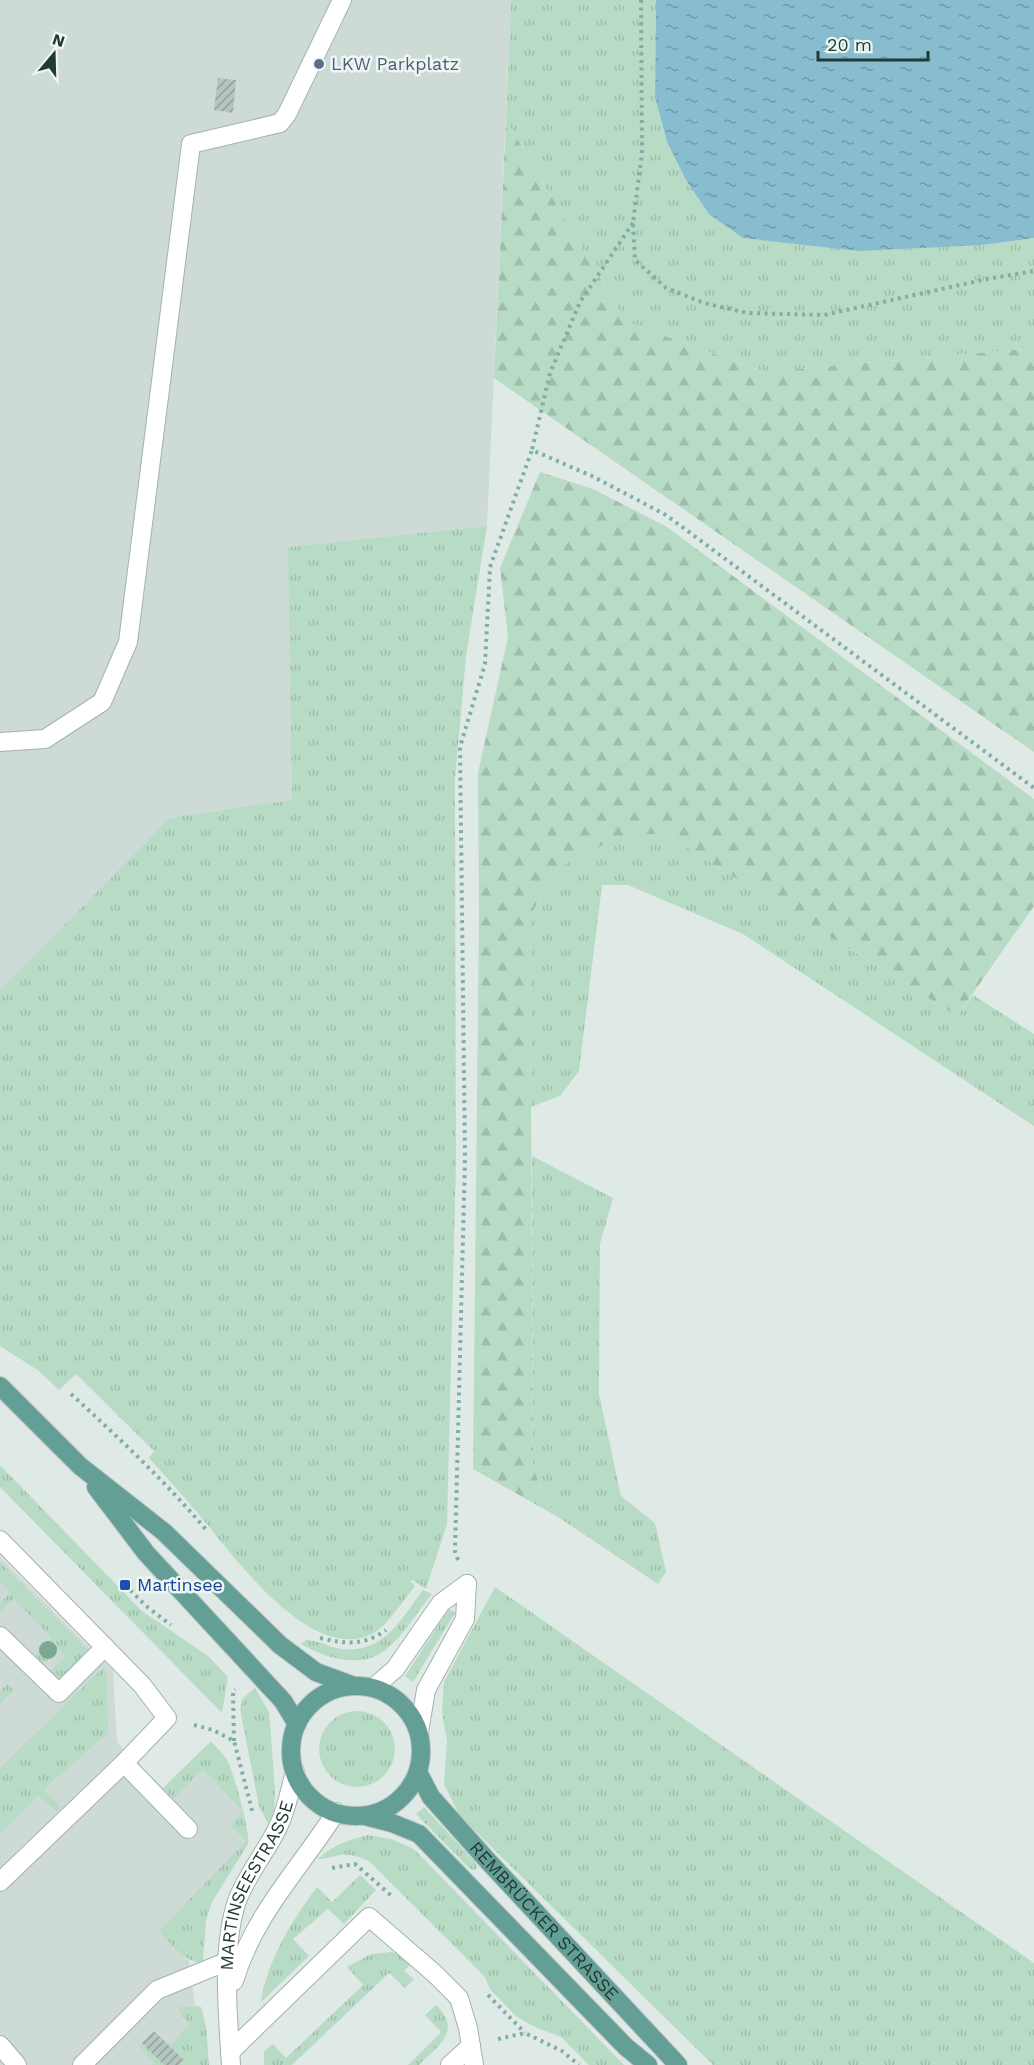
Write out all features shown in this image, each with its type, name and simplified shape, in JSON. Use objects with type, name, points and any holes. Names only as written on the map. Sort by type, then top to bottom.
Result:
[{"type":"main road","name":"REMBRÜCKER STRASSE","points":[[0,1386],[80,1466],[164,1532],[280,1645],[316,1672],[354,1686],[374,1688],[390,1695],[408,1711],[419,1732],[422,1748],[418,1772],[409,1790],[398,1801],[382,1810],[363,1815]]},
{"type":"main road","name":"REMBRÜCKER STRASSE","points":[[80,1466],[146,1553],[269,1684],[297,1724]]},
{"type":"main road","name":"REMBRÜCKER STRASSE","points":[[354,1686],[333,1690],[309,1706],[297,1724],[292,1738],[291,1754],[295,1772],[307,1796],[336,1812],[363,1815],[419,1834],[626,2047],[648,2065]]},
{"type":"main road","name":"REMBRÜCKER STRASSE","points":[[418,1772],[431,1797],[678,2065]]},
{"type":"street","points":[[0,742],[45,739],[102,702],[128,642],[191,144],[280,123],[287,114],[342,0]]},
{"type":"street","points":[[0,1540],[142,1685],[167,1718],[124,1763],[0,1882]]},
{"type":"street","points":[[374,1688],[395,1669],[441,1602],[467,1584]]},
{"type":"street","points":[[419,1732],[426,1690],[465,1619],[467,1584]]},
{"type":"street","points":[[0,1636],[59,1693],[105,1647]]},
{"type":"street","points":[[124,1763],[188,1829]]},
{"type":"street","name":"MARTINSEESTRASSE","points":[[230,2058],[228,1961],[230,1929],[237,1900],[280,1823],[295,1772]]},
{"type":"street","name":"MARTINSEESTRASSE","points":[[228,2000],[240,1961],[272,1899],[336,1812]]},
{"type":"street","points":[[230,2058],[369,1917],[459,1998],[468,2028],[474,2065]]},
{"type":"street","points":[[82,2065],[157,1990],[228,1961]]},
{"type":"street","points":[[0,2046],[17,2065]]},
{"type":"street","points":[[450,2065],[471,2046]]},
{"type":"path","points":[[641,0],[642,153],[633,223],[635,260],[666,288],[704,303],[747,313],[824,315],[987,279],[1034,271]]},
{"type":"path","points":[[467,1584],[454,1551],[465,1158],[460,747],[485,664],[490,567],[532,450],[550,373],[580,302],[633,223]]},
{"type":"path","points":[[532,450],[592,476],[666,516],[1034,788]]},
{"type":"path","points":[[318,1637],[342,1643],[372,1640],[386,1630],[392,1622]]},
{"type":"path","points":[[167,1718],[213,1730],[234,1741],[256,1822]]},
{"type":"path","points":[[322,1869],[355,1864],[381,1886]]},
{"type":"path","points":[[471,2046],[525,2033],[562,2051],[579,2065]]},
{"type":"shaded area","points":[[0,0],[511,0],[487,526],[289,547],[292,801],[170,818],[0,990]]},
{"type":"shaded area","points":[[0,1557],[113,1671],[117,1742],[174,1799],[203,1770],[243,1811],[247,1841],[160,1931],[189,1961],[195,2006],[201,2007],[206,2027],[209,2065],[0,2065]]},
{"type":"green space","points":[[511,0],[656,0],[655,97],[667,142],[686,180],[743,238],[783,242],[982,245],[1034,238],[1034,348],[765,372],[626,322],[506,120]]},
{"type":"green space","points":[[506,120],[626,322],[765,372],[1034,348],[1034,752],[494,378]]},
{"type":"green space","points":[[540,472],[593,489],[667,527],[1034,799],[1034,906],[957,1016],[664,833],[620,837],[558,867],[530,916],[533,1467],[545,1499],[558,1517],[473,1469],[479,916],[478,773],[508,637],[500,568]]},
{"type":"green space","points":[[487,526],[466,656],[455,780],[456,1162],[447,1524],[426,1589],[413,1580],[410,1581],[415,1586],[386,1623],[377,1631],[353,1639],[328,1635],[302,1622],[278,1603],[254,1580],[149,1458],[154,1451],[76,1374],[59,1390],[39,1371],[0,1346],[0,990],[170,818],[292,800],[288,547]]},
{"type":"green space","points":[[664,833],[957,1016],[973,995],[1034,1034],[1034,1126],[743,934],[628,885],[602,885],[579,1071],[560,1096],[531,1107],[530,916],[558,867],[620,837]]},
{"type":"green space","points":[[532,1156],[613,1198],[600,1244],[599,1394],[621,1496],[655,1523],[666,1572],[658,1584],[558,1517],[545,1499],[533,1467]]},
{"type":"green space","points":[[0,1465],[142,1611],[208,1656],[228,1677],[222,1713],[0,1487]]},
{"type":"green space","points":[[0,1562],[92,1654],[56,1689],[44,1677],[65,1656],[58,1649],[40,1667],[32,1659],[52,1638],[14,1599],[0,1612],[0,1603],[10,1593],[0,1582]]},
{"type":"green space","points":[[495,1587],[1034,1963],[1034,2065],[713,2065],[460,1816],[444,1784],[447,1741],[442,1712],[444,1682]]},
{"type":"green space","points":[[423,1590],[432,1594],[397,1639],[384,1651],[374,1656],[342,1660],[321,1654],[301,1644],[306,1640],[341,1649],[369,1646],[380,1640],[399,1623]]},
{"type":"green space","points":[[449,1609],[455,1613],[413,1682],[405,1676]]},
{"type":"green space","points":[[104,1667],[107,1678],[108,1733],[44,1789],[61,1808],[57,1812],[38,1795],[0,1833],[0,1768]]},
{"type":"green space","points":[[7,1684],[14,1690],[0,1704],[0,1691]]},
{"type":"green space","points":[[255,1688],[269,1712],[275,1791],[274,1811],[268,1824],[259,1806],[240,1709],[243,1698]]},
{"type":"green space","points":[[365,1711],[378,1717],[389,1728],[395,1741],[393,1764],[378,1781],[365,1787],[349,1787],[336,1781],[321,1764],[319,1741],[325,1728],[342,1713]]},
{"type":"green space","points":[[211,1741],[230,1766],[243,1811],[203,1770],[174,1799],[163,1788]]},
{"type":"green space","points":[[424,1807],[475,1862],[477,1867],[475,1870],[470,1869],[416,1814]]},
{"type":"green space","points":[[243,1811],[248,1844],[212,1902],[206,1920],[203,1962],[190,1960],[159,1931],[246,1841],[230,1825]]},
{"type":"green space","points":[[368,1835],[391,1839],[414,1849],[624,2065],[589,2065],[561,2037],[517,2017],[490,1989],[485,1977],[369,1861],[346,1855],[318,1859],[341,1844]]},
{"type":"green space","points":[[360,1875],[376,1890],[344,1924],[328,1909],[293,1939],[309,1956],[261,2002],[275,1956],[299,1913],[317,1887],[332,1902]]},
{"type":"green space","points":[[392,1952],[412,1963],[404,1971],[414,1979],[405,1988],[389,1973],[292,2065],[264,2065],[264,2052],[273,2044],[286,2058],[363,1985],[347,1967],[371,1954]]},
{"type":"green space","points":[[436,2005],[444,2014],[447,2023],[445,2038],[419,2065],[408,2065],[441,2032],[425,2015]]},
{"type":"green space","points":[[180,2007],[201,2007],[206,2027],[209,2065],[179,2065],[184,2060],[170,2046],[190,2024],[179,2012]]},
{"type":"green space","points":[[142,2043],[164,2065],[152,2065],[154,2062],[139,2046]]},
{"type":"water","points":[[656,0],[1034,0],[1034,238],[982,245],[859,251],[743,238],[709,214],[686,180],[667,142],[655,97]]},
{"type":"building","points":[[218,78],[236,80],[233,113],[214,110]]},
{"type":"building","points":[[154,2031],[184,2060],[179,2065],[164,2065],[142,2043]]},
{"type":"place","name":"LKW Parkplatz","points":[[319,64]]},
{"type":"place","name":"Martinsee","points":[[125,1585]]}]
